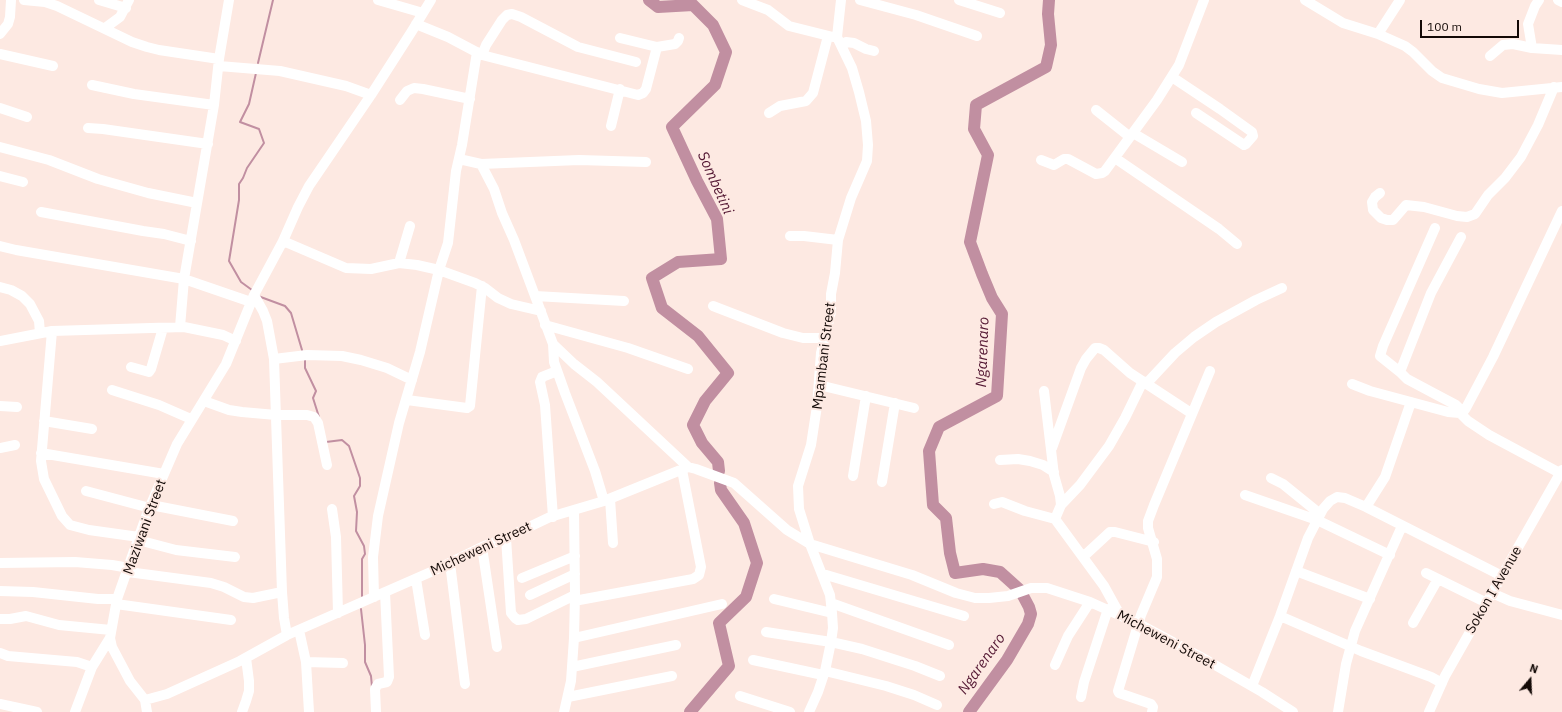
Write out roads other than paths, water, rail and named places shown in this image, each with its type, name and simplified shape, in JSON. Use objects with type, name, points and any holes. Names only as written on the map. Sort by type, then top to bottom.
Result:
[{"type":"street","points":[[0,34],[8,24],[12,7],[11,0]]},
{"type":"street","points":[[24,0],[52,2],[132,42],[147,47],[219,63],[280,71],[346,86],[371,95]]},
{"type":"street","points":[[99,0],[127,4],[120,17],[105,28]]},
{"type":"street","points":[[180,327],[184,278],[208,144],[229,0]]},
{"type":"street","points":[[378,0],[423,12]]},
{"type":"street","points":[[431,0],[414,28],[448,38],[479,53],[539,70],[638,94],[643,93],[646,89],[657,47]]},
{"type":"street","points":[[742,0],[768,10],[788,26],[854,43],[874,51]]},
{"type":"street","points":[[769,113],[780,106],[806,101],[813,93],[835,39],[841,0]]},
{"type":"street","points":[[860,0],[916,15],[978,36]]},
{"type":"street","points":[[959,0],[1000,13]]},
{"type":"street","points":[[1041,160],[1054,165],[1064,159],[1068,159],[1096,174],[1102,173],[1115,158],[1172,77],[1179,65],[1204,0]]},
{"type":"street","points":[[1305,0],[1343,23],[1378,34],[1405,46],[1432,71],[1442,78],[1480,89],[1502,93],[1558,87]]},
{"type":"street","points":[[1378,34],[1400,0]]},
{"type":"street","points":[[1532,48],[1528,24],[1539,0]]},
{"type":"street","points":[[1558,0],[1562,2]]},
{"type":"street","points":[[374,597],[373,557],[378,516],[399,423],[420,352],[438,270],[448,243],[456,172],[479,53],[502,20],[507,15],[512,14],[578,47],[636,62]]},
{"type":"street","name":"Maziwani Street","points":[[110,634],[117,602],[138,539],[176,444],[226,364],[254,295],[283,241],[298,206],[309,186],[371,95],[414,28]]},
{"type":"street","points":[[620,38],[657,47],[677,43],[679,38]]},
{"type":"street","name":"Mpambani Street","points":[[809,712],[818,692],[824,673],[831,642],[832,613],[830,595],[810,544],[799,509],[797,496],[798,486],[811,445],[818,406],[822,353],[831,312],[831,294],[835,273],[838,240],[851,198],[866,161],[868,145],[866,122],[852,68],[835,39]]},
{"type":"street","points":[[1490,56],[1503,45],[1513,44],[1532,48],[1562,50]]},
{"type":"street","points":[[0,54],[53,66]]},
{"type":"street","points":[[1172,77],[1252,132],[1253,136],[1244,145],[1196,113]]},
{"type":"street","points":[[92,85],[134,94],[214,105]]},
{"type":"street","points":[[1380,193],[1372,202],[1373,210],[1381,218],[1387,220],[1393,220],[1406,205],[1424,207],[1457,216],[1467,217],[1475,214],[1488,195],[1505,178],[1521,157],[1558,87]]},
{"type":"street","points":[[400,100],[407,91],[414,88],[423,88],[470,99]]},
{"type":"street","points":[[611,126],[620,89]]},
{"type":"street","points":[[0,108],[27,117]]},
{"type":"street","points":[[1096,110],[1131,135],[1182,162]]},
{"type":"street","points":[[88,128],[208,144]]},
{"type":"street","points":[[0,147],[49,160],[98,178],[148,193],[197,203]]},
{"type":"street","points":[[1115,158],[1219,229],[1237,244]]},
{"type":"street","points":[[459,159],[481,164],[579,160],[646,162]]},
{"type":"street","points":[[481,164],[494,189],[553,344],[553,355],[557,371],[607,500],[613,543]]},
{"type":"street","points":[[0,176],[23,182]]},
{"type":"street","points":[[1352,384],[1448,412],[1461,412],[1466,408],[1493,357],[1562,211]]},
{"type":"street","points":[[41,212],[164,234],[191,241]]},
{"type":"street","points":[[399,263],[410,226]]},
{"type":"street","points":[[1435,228],[1380,353],[1381,358],[1400,372],[1406,379],[1456,405],[1468,421],[1489,435],[1561,472]]},
{"type":"street","points":[[790,236],[838,240]]},
{"type":"street","points":[[1400,372],[1431,293],[1461,237]]},
{"type":"street","points":[[283,241],[346,268],[371,269],[399,263],[417,265],[438,270],[482,286],[498,298],[511,304],[541,311]]},
{"type":"street","points":[[0,246],[184,278],[254,295],[267,321],[274,359],[282,592],[287,635]]},
{"type":"street","points":[[407,400],[467,408],[470,406],[482,286]]},
{"type":"street","points":[[0,287],[11,290],[22,296],[30,304],[39,320],[40,333]]},
{"type":"street","points":[[1055,519],[1061,505],[1080,485],[1109,446],[1145,382],[1175,353],[1200,334],[1222,319],[1256,300],[1282,288]]},
{"type":"street","points":[[535,296],[624,301]]},
{"type":"street","points":[[713,306],[788,335],[807,339],[825,338]]},
{"type":"street","points":[[545,325],[628,348],[688,369]]},
{"type":"street","points":[[0,341],[52,331],[180,327],[223,335],[235,344]]},
{"type":"street","points":[[131,367],[150,372],[162,328]]},
{"type":"street","points":[[52,331],[41,461],[44,479],[62,516],[70,525],[83,529],[138,539],[176,550],[235,557]]},
{"type":"street","points":[[506,538],[511,613],[518,620],[526,619],[575,598],[693,579],[699,574],[701,567],[685,468],[597,382],[574,364],[553,344]]},
{"type":"street","points":[[1052,448],[1081,368],[1088,355],[1095,348],[1104,350],[1121,366],[1191,413]]},
{"type":"street","points":[[274,359],[307,355],[342,356],[387,368],[412,380]]},
{"type":"street","points":[[553,517],[545,405],[540,382],[542,377],[557,371]]},
{"type":"street","points":[[1152,712],[1153,707],[1151,704],[1118,692],[1139,624],[1157,577],[1157,559],[1154,542],[1148,528],[1148,521],[1191,413],[1210,371]]},
{"type":"street","points":[[819,385],[914,408]]},
{"type":"street","points":[[112,390],[159,405],[191,419]]},
{"type":"street","points":[[1044,391],[1054,472],[1061,505]]},
{"type":"street","points":[[853,476],[866,396]]},
{"type":"street","points":[[204,401],[236,411],[276,415],[307,415],[316,418],[327,465]]},
{"type":"street","points":[[1366,507],[1385,477],[1411,402]]},
{"type":"street","points":[[882,482],[894,403]]},
{"type":"street","points":[[0,406],[18,408]]},
{"type":"street","points":[[44,421],[92,429]]},
{"type":"street","points":[[0,448],[15,445]]},
{"type":"street","points":[[41,453],[164,474]]},
{"type":"street","points":[[1000,460],[1018,459],[1030,461],[1054,472]]},
{"type":"street","points":[[685,468],[696,468],[734,483],[787,530],[810,544]]},
{"type":"street","name":"Micheweni Street","points":[[144,700],[167,694],[246,658],[287,635],[416,579],[482,547],[553,517],[607,500],[685,468]]},
{"type":"street","name":"Sokon I Avenue","points":[[1429,712],[1442,683],[1561,472]]},
{"type":"street","points":[[1271,478],[1282,484],[1318,517]]},
{"type":"street","points":[[86,491],[150,506],[234,521]]},
{"type":"street","points":[[1245,495],[1318,517],[1390,555]]},
{"type":"street","points":[[1252,686],[1280,616],[1303,549],[1318,517],[1330,501],[1337,497],[1346,498],[1366,507],[1502,576]]},
{"type":"street","points":[[994,504],[1002,502],[1024,511],[1055,519],[1104,586],[1120,615]]},
{"type":"street","points":[[332,509],[336,538],[338,613]]},
{"type":"street","points":[[564,712],[568,697],[574,638],[574,510]]},
{"type":"street","points":[[1338,712],[1350,647],[1361,617],[1402,526]]},
{"type":"street","points":[[1082,557],[1110,532],[1154,542]]},
{"type":"street","name":"Micheweni Street","points":[[810,544],[912,575],[956,594],[975,598],[1008,596],[1031,588],[1047,588],[1090,602],[1139,624],[1252,686],[1293,712]]},
{"type":"street","points":[[482,547],[497,647]]},
{"type":"street","points":[[522,578],[575,556]]},
{"type":"street","points":[[0,563],[75,562],[112,565],[128,570],[211,583],[224,587],[244,597],[253,598],[282,592]]},
{"type":"street","points":[[450,563],[465,684]]},
{"type":"street","points":[[1296,571],[1370,599]]},
{"type":"street","points":[[1426,573],[1487,603]]},
{"type":"street","points":[[530,595],[575,574]]},
{"type":"street","points":[[823,574],[964,616]]},
{"type":"street","points":[[416,579],[425,635]]},
{"type":"street","points":[[1413,623],[1438,579]]},
{"type":"street","points":[[0,591],[33,592],[98,599],[231,620]]},
{"type":"street","points":[[376,712],[375,689],[378,684],[387,682],[389,677],[385,592]]},
{"type":"street","points":[[1492,593],[1510,601],[1562,615]]},
{"type":"street","points":[[774,598],[832,613]]},
{"type":"street","points":[[1055,665],[1068,636],[1090,602]]},
{"type":"street","points":[[831,603],[949,645]]},
{"type":"street","points":[[574,638],[722,604]]},
{"type":"street","points":[[1081,697],[1084,682],[1108,609]]},
{"type":"street","points":[[0,619],[10,620],[26,616],[59,626],[110,634]]},
{"type":"street","points":[[1280,616],[1350,647],[1431,677],[1442,683]]},
{"type":"street","points":[[299,630],[306,662],[309,712]]},
{"type":"street","points":[[766,632],[831,642],[862,649],[895,659],[940,676]]},
{"type":"street","points":[[75,712],[92,667],[110,634]]},
{"type":"street","points":[[110,634],[112,647],[130,681],[144,700],[148,712]]},
{"type":"street","points":[[572,667],[676,645]]},
{"type":"street","points":[[0,653],[8,656],[76,662],[92,667]]},
{"type":"street","points":[[242,712],[249,691],[246,658]]},
{"type":"street","points":[[753,660],[886,686],[914,695],[937,705]]},
{"type":"street","points":[[306,662],[343,663]]},
{"type":"street","points":[[568,697],[672,676]]},
{"type":"street","points":[[740,696],[790,712]]},
{"type":"street","points":[[0,704],[37,712]]},
{"type":"waterway","points":[[258,63],[273,0]]},
{"type":"waterway","name":"Sombetini","points":[[649,0],[658,7],[693,5],[713,25],[726,52],[715,85],[672,127],[697,181],[717,219],[721,259],[678,262],[652,278],[662,308],[698,336],[728,373],[705,401],[693,425],[702,443],[718,462],[719,471]]},
{"type":"waterway","name":"Ngarenaro","points":[[969,712],[1007,660],[1028,624],[1031,614],[1020,590],[1000,572],[983,569],[955,573],[950,553],[946,518],[933,505],[929,451],[939,427],[997,396],[1002,314],[992,298],[970,242],[988,155],[974,129],[976,105],[1046,67],[1051,45],[1048,14],[1049,0]]},
{"type":"waterway","points":[[252,290],[241,282],[229,261],[239,200],[239,184],[247,168],[264,143],[259,129],[240,122],[249,104],[256,73]]},
{"type":"waterway","points":[[258,296],[285,306],[291,313],[302,350]]},
{"type":"waterway","points":[[305,360],[305,368],[316,391],[313,398],[319,417]]},
{"type":"waterway","points":[[326,442],[342,440],[349,446],[360,478],[360,486],[354,496],[357,512],[356,531],[364,546],[365,554],[362,559],[362,596]]},
{"type":"waterway","name":"Sombetini","points":[[690,712],[729,666],[719,623],[746,597],[757,563],[744,523],[721,490],[720,483]]},
{"type":"waterway","points":[[361,609],[365,645],[365,662],[371,676],[372,687]]}]
